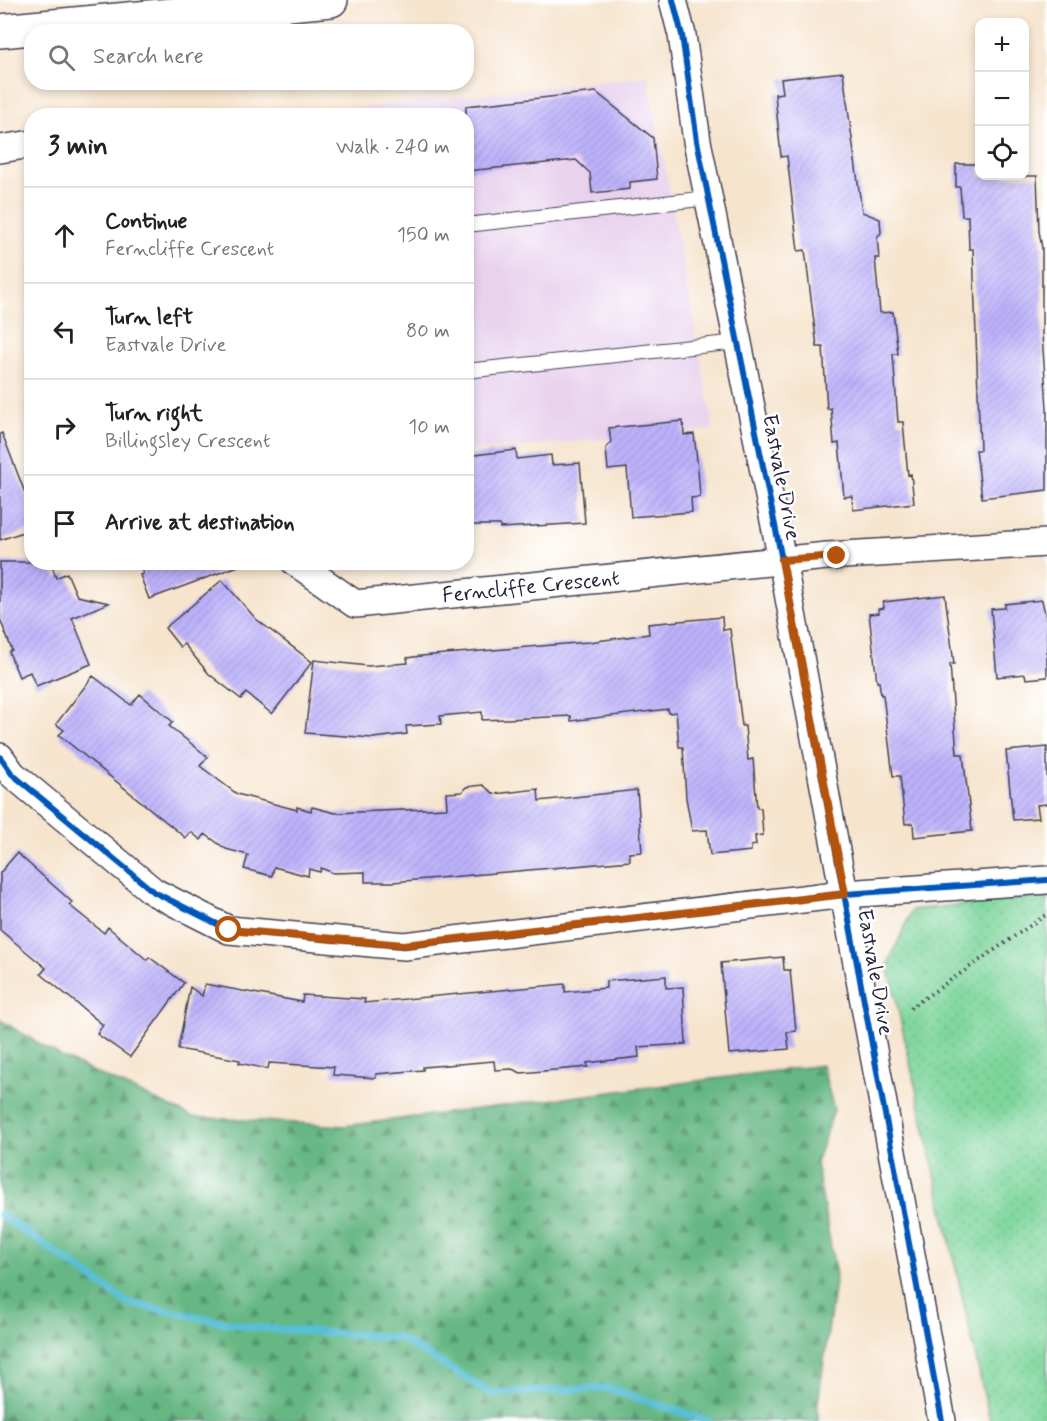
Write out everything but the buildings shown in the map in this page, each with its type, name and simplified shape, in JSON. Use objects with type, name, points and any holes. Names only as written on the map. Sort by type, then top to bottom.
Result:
[{"type":"main road","points":[[28,24],[71,12],[331,0]]},
{"type":"main road","points":[[0,32],[24,25]]},
{"type":"street","name":"Eastvale Drive","points":[[673,0],[682,35],[697,141],[782,560],[845,894],[909,1254],[942,1421]]},
{"type":"street","points":[[0,148],[24,145]]},
{"type":"street","name":"Ferncliffe Crescent","points":[[306,570],[355,604],[782,560],[1047,543]]},
{"type":"street","points":[[0,757],[12,774],[154,891],[229,930],[404,945],[845,894],[1047,880]]},
{"type":"lane","points":[[474,224],[709,198]]},
{"type":"lane","points":[[474,370],[738,342]]},
{"type":"path","points":[[910,1008],[1047,914]]},
{"type":"shaded area","points":[[648,76],[714,430],[474,450],[474,108],[361,108]]},
{"type":"green space","points":[[1047,896],[1047,1421],[990,1421],[888,964],[912,910]]},
{"type":"green space","points":[[0,1020],[63,1058],[193,1117],[344,1126],[822,1065],[834,1110],[816,1163],[836,1275],[818,1403],[818,1421],[0,1421]]},
{"type":"waterway","points":[[0,1214],[128,1303],[249,1327],[399,1338],[491,1393],[608,1388],[708,1421]]},
{"type":"cycle path","points":[[673,0],[682,35],[697,141],[782,560],[942,1421]]},
{"type":"cycle path","points":[[0,757],[12,774],[154,892],[229,930],[404,946],[845,894],[1047,880]]},
{"type":"route","points":[[229,930],[404,945],[845,894],[782,560],[837,556]]}]
